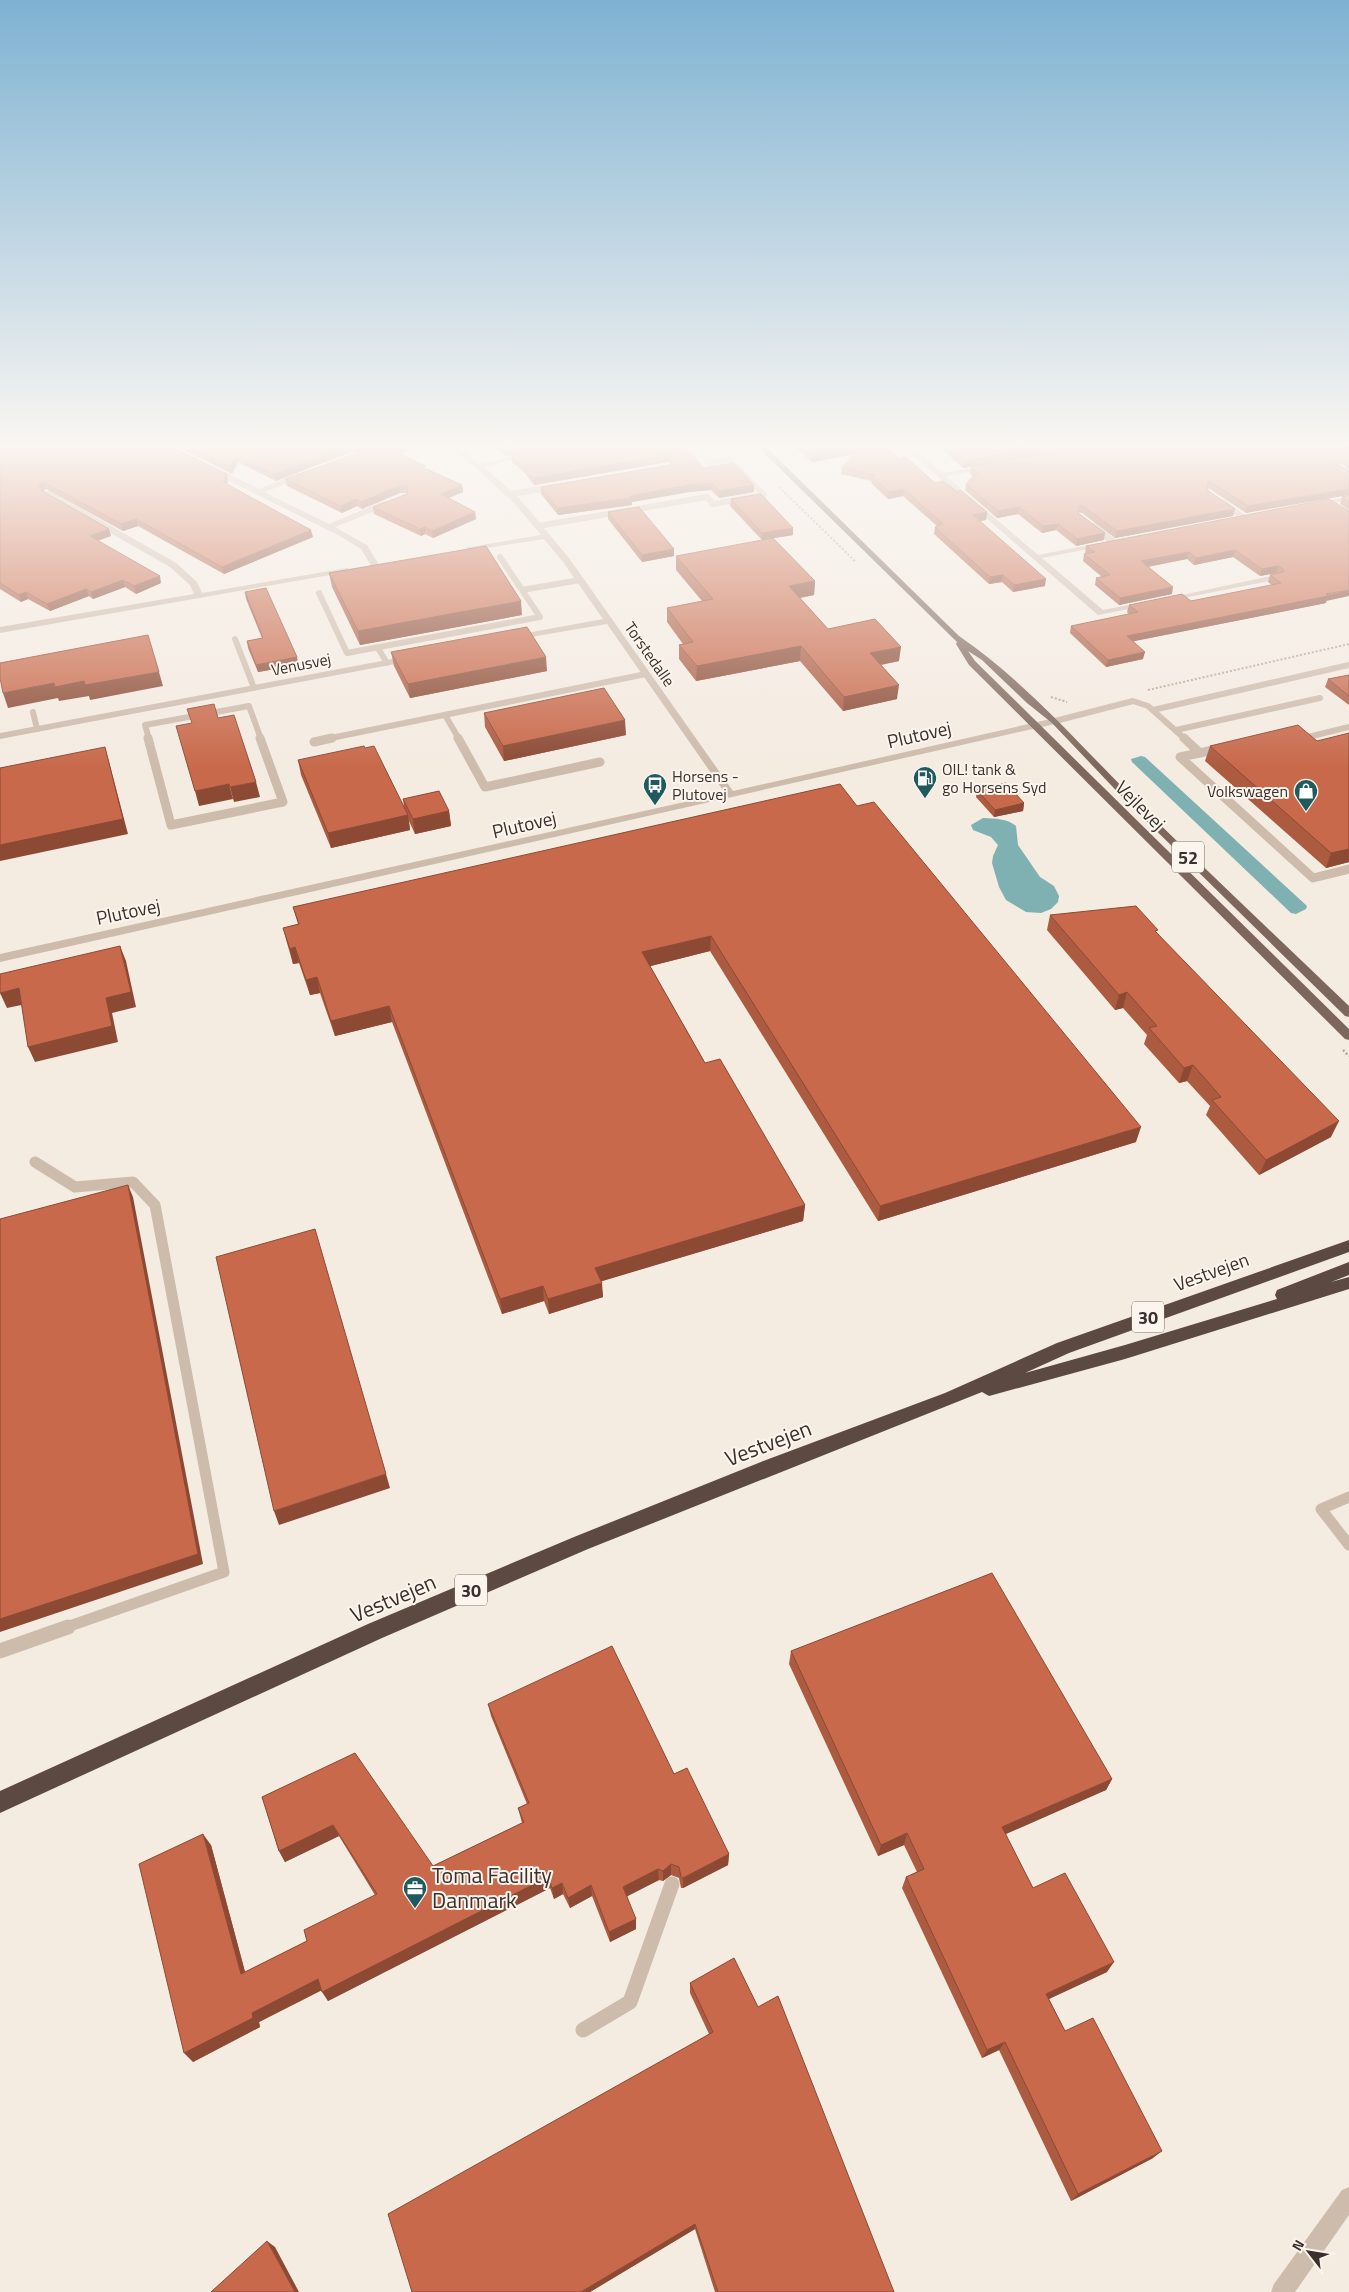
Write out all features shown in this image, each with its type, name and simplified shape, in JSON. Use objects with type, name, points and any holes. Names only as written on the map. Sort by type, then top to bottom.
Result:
[{"type":"highway","name":"Vestvejen","points":[[0,1802],[152,1731],[375,1631],[580,1543],[772,1466],[951,1398],[1062,1348],[1349,1246]]},
{"type":"highway","points":[[1203,1330],[1349,1268]]},
{"type":"highway","name":"Vestvejen","points":[[951,1398],[1077,1367],[1203,1330],[1349,1283]]},
{"type":"main road","name":"Vejlevej","points":[[871,554],[956,638],[985,658],[1030,701],[1055,721],[1132,802],[1349,1013]]},
{"type":"main road","name":"Vejlevej","points":[[956,638],[972,663],[1349,1036]]},
{"type":"main road","points":[[1266,953],[1349,1024]]},
{"type":"street","points":[[154,554],[173,565],[194,584],[199,596]]},
{"type":"street","points":[[368,554],[375,565]]},
{"type":"street","name":"Torstedalle","points":[[560,554],[731,796]]},
{"type":"street","points":[[1034,554],[1101,614],[1149,603]]},
{"type":"street","points":[[1038,557],[1053,554]]},
{"type":"street","points":[[365,567],[384,564]]},
{"type":"street","points":[[0,630],[356,569]]},
{"type":"street","points":[[1159,601],[1276,577]]},
{"type":"street","points":[[1176,586],[1188,595]]},
{"type":"street","points":[[503,641],[608,621]]},
{"type":"street","name":"Venusvej","points":[[0,736],[416,657]]},
{"type":"street","name":"Plutovej","points":[[0,958],[731,796],[1055,721]]},
{"type":"street","points":[[1282,2292],[1349,2197]]},
{"type":"lane","points":[[319,593],[347,653],[540,617],[500,557]]},
{"type":"lane","points":[[522,590],[580,580]]},
{"type":"lane","points":[[513,622],[522,637]]},
{"type":"lane","points":[[235,639],[254,688]]},
{"type":"lane","points":[[378,648],[387,663]]},
{"type":"lane","points":[[1153,710],[1349,665]]},
{"type":"lane","points":[[314,742],[646,674]]},
{"type":"lane","points":[[200,698],[206,714]]},
{"type":"lane","points":[[1176,730],[1320,698]]},
{"type":"lane","points":[[1055,721],[1133,701],[1148,706],[1200,753]]},
{"type":"lane","points":[[250,706],[283,802],[171,825],[145,725],[206,714],[250,706]]},
{"type":"lane","points":[[33,712],[37,729]]},
{"type":"lane","points":[[445,715],[485,788],[600,762]]},
{"type":"lane","points":[[1287,733],[1296,731],[1304,738],[1349,727]]},
{"type":"lane","points":[[1229,746],[1180,757],[1313,878],[1349,869]]},
{"type":"lane","points":[[0,1651],[224,1572],[155,1205],[133,1182],[75,1187],[35,1162]]},
{"type":"lane","points":[[1349,1497],[1321,1509],[1349,1545]]},
{"type":"lane","points":[[583,2030],[630,2002],[672,1884]]},
{"type":"path","points":[[1148,690],[1349,644]]},
{"type":"path","points":[[1051,697],[1070,704]]},
{"type":"water","points":[[1141,756],[1145,757],[1307,906],[1306,909],[1296,914],[1291,913],[1132,762],[1131,759]]},
{"type":"water","points":[[983,818],[1005,820],[1016,826],[1018,845],[1040,877],[1054,886],[1059,896],[1058,902],[1051,909],[1041,913],[1026,912],[1006,900],[999,887],[992,863],[998,845],[991,837],[973,830],[971,825]]},
{"type":"building","points":[[0,554],[121,554],[160,576],[134,586],[123,580],[91,592],[86,589],[47,604],[26,592],[19,595],[0,583]]},
{"type":"building","points":[[199,554],[253,554],[222,567]]},
{"type":"building","points":[[440,554],[491,554],[521,601],[358,631],[329,573]]},
{"type":"building","points":[[687,554],[789,554],[815,581],[789,586],[828,629],[875,619],[901,647],[870,653],[899,685],[844,697],[801,646],[697,666],[679,645],[693,642],[667,608],[713,599],[676,556]]},
{"type":"building","points":[[965,554],[1017,554],[1046,579],[1014,585],[1003,575],[990,577]]},
{"type":"building","points":[[1084,554],[1179,554],[1141,561],[1173,587],[1120,598],[1096,578],[1110,575]]},
{"type":"building","points":[[1191,554],[1216,554],[1196,558]]},
{"type":"building","points":[[1241,554],[1349,554],[1349,590],[1326,594],[1328,596],[1127,636],[1145,652],[1108,660],[1071,626],[1138,612],[1129,605],[1182,594],[1191,601],[1281,583],[1270,575],[1283,572],[1284,570],[1278,566],[1262,569]]},
{"type":"building","points":[[266,588],[297,657],[256,665],[247,641],[263,638],[245,592]]},
{"type":"building","points":[[527,627],[546,657],[408,684],[391,652]]},
{"type":"building","points":[[148,635],[159,672],[85,685],[84,681],[55,687],[54,683],[3,693],[0,663]]},
{"type":"building","points":[[1349,675],[1349,696],[1328,679]]},
{"type":"building","points":[[604,688],[625,720],[503,746],[484,713]]},
{"type":"building","points":[[214,704],[218,718],[234,715],[256,782],[230,787],[229,784],[195,791],[176,726],[192,723],[187,709]]},
{"type":"building","name":"Volkswagen","points":[[1298,725],[1317,741],[1349,733],[1349,849],[1331,853],[1210,746]]},
{"type":"building","points":[[364,746],[365,748],[374,746],[408,815],[328,833],[298,760]]},
{"type":"building","points":[[105,747],[123,819],[0,845],[0,768]]},
{"type":"building","points":[[1006,783],[1024,803],[995,810],[977,790]]},
{"type":"building","points":[[840,784],[857,806],[874,802],[1141,1127],[880,1206],[711,936],[642,952],[705,1063],[720,1059],[805,1205],[595,1268],[602,1283],[548,1299],[543,1286],[500,1299],[389,1006],[331,1021],[317,977],[306,980],[295,947],[290,949],[283,928],[299,924],[293,907]]},
{"type":"building","points":[[439,791],[449,811],[413,819],[403,799]]},
{"type":"building","points":[[1136,906],[1158,930],[1155,931],[1339,1121],[1266,1160],[1212,1100],[1221,1097],[1193,1065],[1184,1068],[1149,1028],[1157,1026],[1127,992],[1119,995],[1050,915]]},
{"type":"building","points":[[120,946],[131,992],[106,998],[112,1026],[28,1047],[19,988],[0,993],[0,974]]},
{"type":"building","points":[[128,1185],[198,1554],[0,1619],[0,1219]]},
{"type":"building","points":[[315,1229],[386,1474],[274,1511],[216,1257]]},
{"type":"building","points":[[992,1573],[1112,1779],[1002,1827],[1033,1888],[1065,1873],[1114,1962],[1046,1994],[1065,2031],[1093,2018],[1162,2151],[1078,2194],[1005,2042],[987,2050],[906,1877],[924,1869],[907,1833],[881,1845],[791,1651]]},
{"type":"building","points":[[612,1646],[674,1774],[687,1768],[729,1854],[683,1878],[681,1877],[679,1867],[671,1864],[663,1871],[658,1869],[623,1887],[636,1919],[609,1932],[591,1885],[568,1898],[562,1883],[552,1888],[548,1877],[322,1992],[318,1979],[252,2013],[253,2018],[184,2053],[139,1864],[203,1834],[241,1974],[307,1941],[304,1930],[377,1894],[333,1825],[279,1851],[262,1797],[355,1753],[433,1866],[524,1822],[518,1808],[529,1803],[488,1704]]},
{"type":"building","points":[[734,1958],[758,2007],[778,1996],[894,2292],[718,2292],[695,2224],[581,2292],[412,2292],[388,2214],[713,2032],[690,1983]]},
{"type":"building","points":[[267,2241],[295,2292],[211,2292]]},
{"type":"place","name":"OIL! tank & go Horsens Syd","points":[[925,799]]},
{"type":"place","name":"Horsens - Plutovej","points":[[655,806]]},
{"type":"place","name":"Volkswagen","points":[[1306,812]]},
{"type":"place","name":"Toma Facility Danmark","points":[[415,1909]]}]
